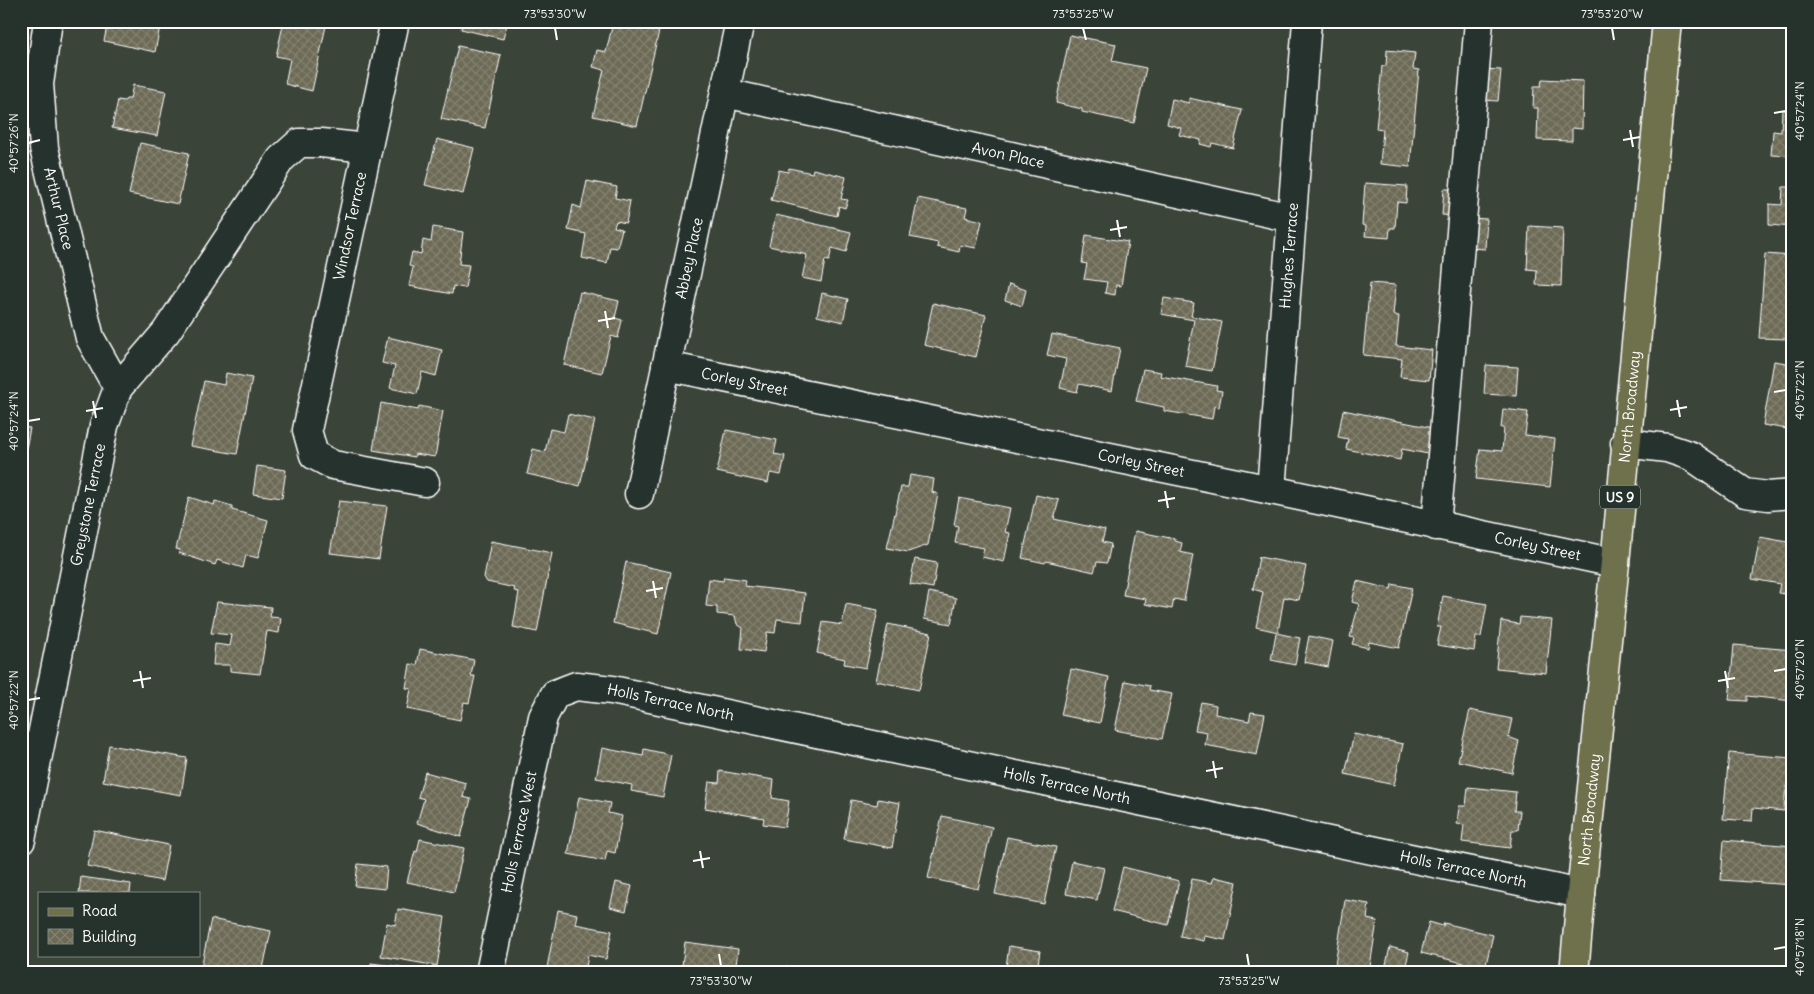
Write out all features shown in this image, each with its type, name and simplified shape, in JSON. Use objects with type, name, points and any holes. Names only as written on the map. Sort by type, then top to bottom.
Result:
[{"type":"main road","name":"North Broadway","points":[[1574,973],[1666,21]]},
{"type":"street","name":"Arthur Place","points":[[48,21],[39,84],[44,148],[90,338],[118,388]]},
{"type":"street","name":"Windsor Terrace","points":[[395,21],[307,430],[314,455],[333,464],[425,482]]},
{"type":"street","name":"Abbey Place","points":[[639,494],[740,21]]},
{"type":"street","name":"Hughes Terrace","points":[[1271,490],[1307,21]]},
{"type":"street","points":[[1436,526],[1479,21]]},
{"type":"street","name":"Avon Place","points":[[725,92],[1292,218]]},
{"type":"street","name":"Greystone Terrace","points":[[21,840],[104,426],[118,388],[166,332],[281,159],[299,144],[321,143],[367,148]]},
{"type":"street","name":"Corley Street","points":[[666,366],[1271,490],[1615,563]]},
{"type":"street","points":[[1625,443],[1667,448],[1691,456],[1745,492],[1768,496],[1793,494]]},
{"type":"street","name":"Holls Terrace North","points":[[555,694],[576,686],[612,690],[1581,894]]},
{"type":"street","name":"Holls Terrace West","points":[[490,973],[543,717],[555,694]]},
{"type":"building","points":[[108,21],[161,21],[155,52],[104,41]]},
{"type":"building","points":[[284,21],[327,21],[312,91],[285,84],[290,59],[276,56]]},
{"type":"building","points":[[463,21],[508,21],[503,39],[461,29]]},
{"type":"building","points":[[618,21],[648,21],[646,29],[659,31],[637,126],[593,116],[604,70],[593,67],[597,50],[606,52],[613,23],[618,25]]},
{"type":"building","points":[[1070,35],[1116,44],[1112,61],[1146,68],[1134,123],[1082,112],[1082,109],[1056,103]]},
{"type":"building","points":[[458,46],[501,55],[485,128],[441,119]]},
{"type":"building","points":[[1387,50],[1415,53],[1413,69],[1419,70],[1410,167],[1380,164],[1383,130],[1376,129],[1382,66],[1386,66]]},
{"type":"building","points":[[1484,69],[1501,70],[1498,101],[1481,100]]},
{"type":"building","points":[[1542,79],[1583,81],[1582,129],[1572,128],[1572,141],[1537,140],[1538,108],[1533,108],[1534,86],[1541,86]]},
{"type":"building","points":[[133,85],[166,91],[157,136],[112,128],[118,100],[125,101],[130,99]]},
{"type":"building","points":[[1189,98],[1242,110],[1233,148],[1212,143],[1211,147],[1200,144],[1201,140],[1179,135],[1181,128],[1167,124],[1172,99],[1189,103]]},
{"type":"building","points":[[1782,110],[1793,111],[1793,156],[1771,155],[1773,131],[1781,132]]},
{"type":"building","points":[[437,139],[474,148],[463,194],[425,185]]},
{"type":"building","points":[[140,143],[189,153],[178,204],[129,194]]},
{"type":"building","points":[[789,168],[812,173],[813,169],[846,177],[841,199],[848,200],[845,208],[839,206],[837,216],[771,200],[779,170],[788,172]]},
{"type":"building","points":[[587,181],[617,187],[615,198],[630,201],[626,223],[616,221],[614,227],[622,229],[617,248],[610,247],[607,263],[582,258],[586,234],[568,230],[573,205],[581,208]]},
{"type":"building","points":[[1365,183],[1407,186],[1406,203],[1397,202],[1395,228],[1390,228],[1389,238],[1365,236],[1366,226],[1362,225]]},
{"type":"building","points":[[1783,187],[1793,187],[1793,227],[1769,225],[1769,204],[1782,205]]},
{"type":"building","points":[[1444,189],[1458,189],[1456,216],[1442,215]]},
{"type":"building","points":[[918,198],[967,208],[965,217],[982,221],[976,248],[960,245],[959,252],[937,247],[938,243],[910,237]]},
{"type":"building","points":[[776,215],[851,232],[846,252],[832,248],[829,261],[825,260],[821,282],[802,278],[807,255],[769,246]]},
{"type":"building","points":[[1472,218],[1487,219],[1485,249],[1470,248]]},
{"type":"building","points":[[1529,226],[1563,228],[1561,286],[1536,285],[1537,270],[1527,269]]},
{"type":"building","points":[[433,227],[463,232],[459,264],[469,265],[465,288],[453,286],[452,294],[409,286],[413,267],[409,266],[412,252],[421,254],[423,240],[431,242]]},
{"type":"building","points":[[1086,235],[1128,242],[1121,286],[1116,285],[1115,295],[1105,293],[1107,282],[1084,279],[1087,264],[1082,263]]},
{"type":"building","points":[[1765,254],[1793,256],[1793,319],[1787,319],[1786,339],[1759,338]]},
{"type":"building","points":[[1370,283],[1396,285],[1393,315],[1399,316],[1396,346],[1432,350],[1429,380],[1400,377],[1402,359],[1363,355]]},
{"type":"building","points":[[1009,284],[1026,290],[1022,306],[1005,300]]},
{"type":"building","points":[[580,292],[619,301],[615,318],[622,320],[618,338],[611,336],[602,373],[564,365]]},
{"type":"building","points":[[822,293],[848,299],[843,322],[817,316]]},
{"type":"building","points":[[1164,298],[1194,303],[1191,316],[1222,322],[1212,371],[1185,366],[1194,320],[1161,314]]},
{"type":"building","points":[[933,303],[986,315],[976,357],[924,345]]},
{"type":"building","points":[[1052,334],[1120,348],[1112,391],[1079,384],[1077,392],[1060,388],[1066,359],[1047,355]]},
{"type":"building","points":[[388,337],[442,350],[436,376],[422,372],[417,394],[390,388],[395,366],[382,363]]},
{"type":"building","points":[[1774,361],[1793,364],[1793,430],[1763,425]]},
{"type":"building","points":[[1486,365],[1518,367],[1516,396],[1484,394]]},
{"type":"building","points":[[1143,369],[1161,372],[1160,376],[1217,386],[1216,390],[1222,391],[1219,407],[1214,406],[1212,419],[1164,411],[1164,407],[1136,401]]},
{"type":"building","points":[[226,373],[252,378],[237,454],[190,446],[204,381],[224,385]]},
{"type":"building","points":[[381,403],[418,410],[419,406],[443,411],[435,457],[415,454],[415,457],[373,450]]},
{"type":"building","points":[[1503,409],[1528,412],[1525,435],[1555,439],[1550,487],[1476,479],[1480,449],[1502,451],[1504,428],[1501,428]]},
{"type":"building","points":[[1343,410],[1433,428],[1428,454],[1402,449],[1400,460],[1346,449],[1348,439],[1338,437]]},
{"type":"building","points":[[568,414],[595,420],[580,486],[527,474],[533,449],[545,452],[550,429],[564,432]]},
{"type":"building","points":[[21,427],[30,428],[21,475]]},
{"type":"building","points":[[726,430],[777,440],[774,454],[785,456],[781,475],[770,473],[768,483],[717,472]]},
{"type":"building","points":[[257,466],[286,470],[282,498],[253,494]]},
{"type":"building","points":[[910,475],[934,479],[932,492],[938,494],[928,545],[908,552],[887,548],[901,487],[908,487]]},
{"type":"building","points":[[1036,495],[1059,500],[1054,519],[1105,530],[1102,542],[1111,544],[1107,563],[1097,562],[1094,572],[1046,561],[1045,563],[1022,558]]},
{"type":"building","points":[[189,497],[214,505],[215,501],[232,506],[232,510],[268,520],[258,558],[246,555],[243,568],[217,560],[215,565],[179,553],[180,550],[176,549]]},
{"type":"building","points":[[959,498],[1010,508],[1005,532],[1010,533],[1004,562],[982,557],[984,548],[955,543],[958,526],[954,525]]},
{"type":"building","points":[[339,501],[387,506],[379,559],[330,553]]},
{"type":"building","points":[[1135,531],[1175,539],[1175,541],[1182,543],[1180,552],[1193,555],[1184,601],[1174,599],[1172,609],[1145,604],[1146,599],[1123,595]]},
{"type":"building","points":[[1760,537],[1793,543],[1793,595],[1778,593],[1780,584],[1752,579]]},
{"type":"building","points":[[491,541],[552,553],[537,632],[513,627],[519,592],[514,591],[515,588],[487,582],[484,577]]},
{"type":"building","points":[[1259,557],[1306,566],[1299,600],[1284,597],[1278,632],[1256,627],[1263,592],[1253,589]]},
{"type":"building","points":[[915,559],[937,563],[933,588],[910,584]]},
{"type":"building","points":[[626,562],[671,572],[658,634],[613,623]]},
{"type":"building","points":[[724,577],[746,580],[745,586],[805,593],[802,622],[777,619],[775,633],[767,632],[764,652],[741,649],[743,628],[737,624],[735,616],[717,614],[717,607],[706,606],[709,579],[723,581]]},
{"type":"building","points":[[1357,581],[1391,589],[1392,584],[1412,588],[1399,648],[1369,642],[1368,648],[1352,644],[1354,638],[1350,637],[1359,604],[1352,602]]},
{"type":"building","points":[[929,592],[956,598],[951,624],[924,619]]},
{"type":"building","points":[[1443,596],[1487,604],[1481,637],[1476,637],[1474,651],[1437,645],[1441,627],[1437,627]]},
{"type":"building","points":[[217,602],[271,607],[270,617],[281,618],[279,633],[267,631],[260,674],[230,671],[230,665],[213,665],[215,644],[230,646],[232,635],[211,633]]},
{"type":"building","points":[[846,604],[878,610],[866,668],[844,664],[845,659],[817,653],[823,622],[842,625]]},
{"type":"building","points":[[1520,617],[1552,620],[1546,673],[1496,668],[1501,621],[1519,624]]},
{"type":"building","points":[[888,624],[931,633],[919,690],[876,681]]},
{"type":"building","points":[[1276,633],[1300,638],[1295,665],[1271,660]]},
{"type":"building","points":[[1309,636],[1333,641],[1328,667],[1304,662]]},
{"type":"building","points":[[1734,645],[1793,650],[1793,701],[1747,696],[1747,701],[1729,700]]},
{"type":"building","points":[[420,649],[474,660],[471,676],[475,676],[469,703],[464,702],[460,720],[407,709],[411,689],[406,688],[410,664],[417,665]]},
{"type":"building","points":[[1071,669],[1109,677],[1100,723],[1061,715]]},
{"type":"building","points":[[1125,681],[1150,686],[1149,690],[1172,694],[1162,739],[1115,730]]},
{"type":"building","points":[[1201,702],[1216,705],[1215,714],[1249,721],[1251,712],[1265,714],[1257,755],[1205,745],[1207,732],[1195,730]]},
{"type":"building","points":[[1470,710],[1512,719],[1508,737],[1519,741],[1512,773],[1458,761]]},
{"type":"building","points":[[1354,734],[1403,744],[1394,785],[1345,774]]},
{"type":"building","points":[[109,745],[187,758],[181,795],[103,781]]},
{"type":"building","points":[[602,748],[643,756],[644,749],[671,755],[663,797],[631,791],[632,785],[596,778]]},
{"type":"building","points":[[1729,753],[1793,758],[1793,786],[1786,786],[1784,811],[1753,808],[1752,821],[1723,819]]},
{"type":"building","points":[[720,771],[774,780],[772,798],[789,801],[785,827],[763,824],[764,818],[705,808],[709,782],[719,783]]},
{"type":"building","points":[[425,772],[466,783],[463,797],[471,799],[461,837],[417,823],[424,799],[418,797]]},
{"type":"building","points":[[1468,787],[1516,792],[1514,811],[1520,811],[1518,830],[1512,830],[1510,848],[1462,842],[1464,825],[1457,824],[1459,806],[1466,806]]},
{"type":"building","points":[[579,797],[610,803],[608,813],[622,816],[615,853],[607,851],[605,861],[568,854]]},
{"type":"building","points":[[878,799],[900,803],[892,848],[844,839],[851,800],[877,805]]},
{"type":"building","points":[[942,816],[992,827],[978,889],[928,878]]},
{"type":"building","points":[[94,830],[169,845],[162,881],[87,866]]},
{"type":"building","points":[[1007,837],[1056,847],[1044,904],[995,894]]},
{"type":"building","points":[[420,839],[464,848],[454,892],[407,882]]},
{"type":"building","points":[[1724,840],[1793,846],[1793,885],[1721,880]]},
{"type":"building","points":[[1072,861],[1104,868],[1097,900],[1066,894]]},
{"type":"building","points":[[358,864],[387,867],[385,889],[355,886]]},
{"type":"building","points":[[1123,867],[1179,881],[1168,925],[1112,911]]},
{"type":"building","points":[[81,877],[131,884],[130,892],[79,892]]},
{"type":"building","points":[[1214,877],[1237,882],[1225,940],[1205,936],[1204,941],[1180,936],[1192,879],[1212,883]]},
{"type":"building","points":[[616,882],[632,886],[626,911],[610,907]]},
{"type":"building","points":[[1345,900],[1369,904],[1367,919],[1377,921],[1369,973],[1357,973],[1358,968],[1335,965]]},
{"type":"building","points":[[398,909],[445,917],[437,966],[381,956],[387,923],[395,925]]},
{"type":"building","points":[[558,910],[577,914],[575,924],[612,931],[606,959],[588,955],[585,973],[573,971],[573,973],[546,973]]},
{"type":"building","points":[[211,919],[271,931],[262,973],[223,973],[201,968]]},
{"type":"building","points":[[1429,922],[1443,926],[1444,923],[1493,935],[1485,968],[1421,953]]},
{"type":"building","points":[[685,942],[738,949],[736,965],[743,966],[742,973],[681,973]]},
{"type":"building","points":[[1009,946],[1040,951],[1038,964],[1053,966],[1052,973],[1005,973]]},
{"type":"building","points":[[1390,947],[1409,952],[1404,973],[1384,973]]},
{"type":"building","points":[[371,963],[401,967],[400,973],[370,973]]},
{"type":"building","points":[[786,966],[801,969],[800,973],[784,973]]}]
